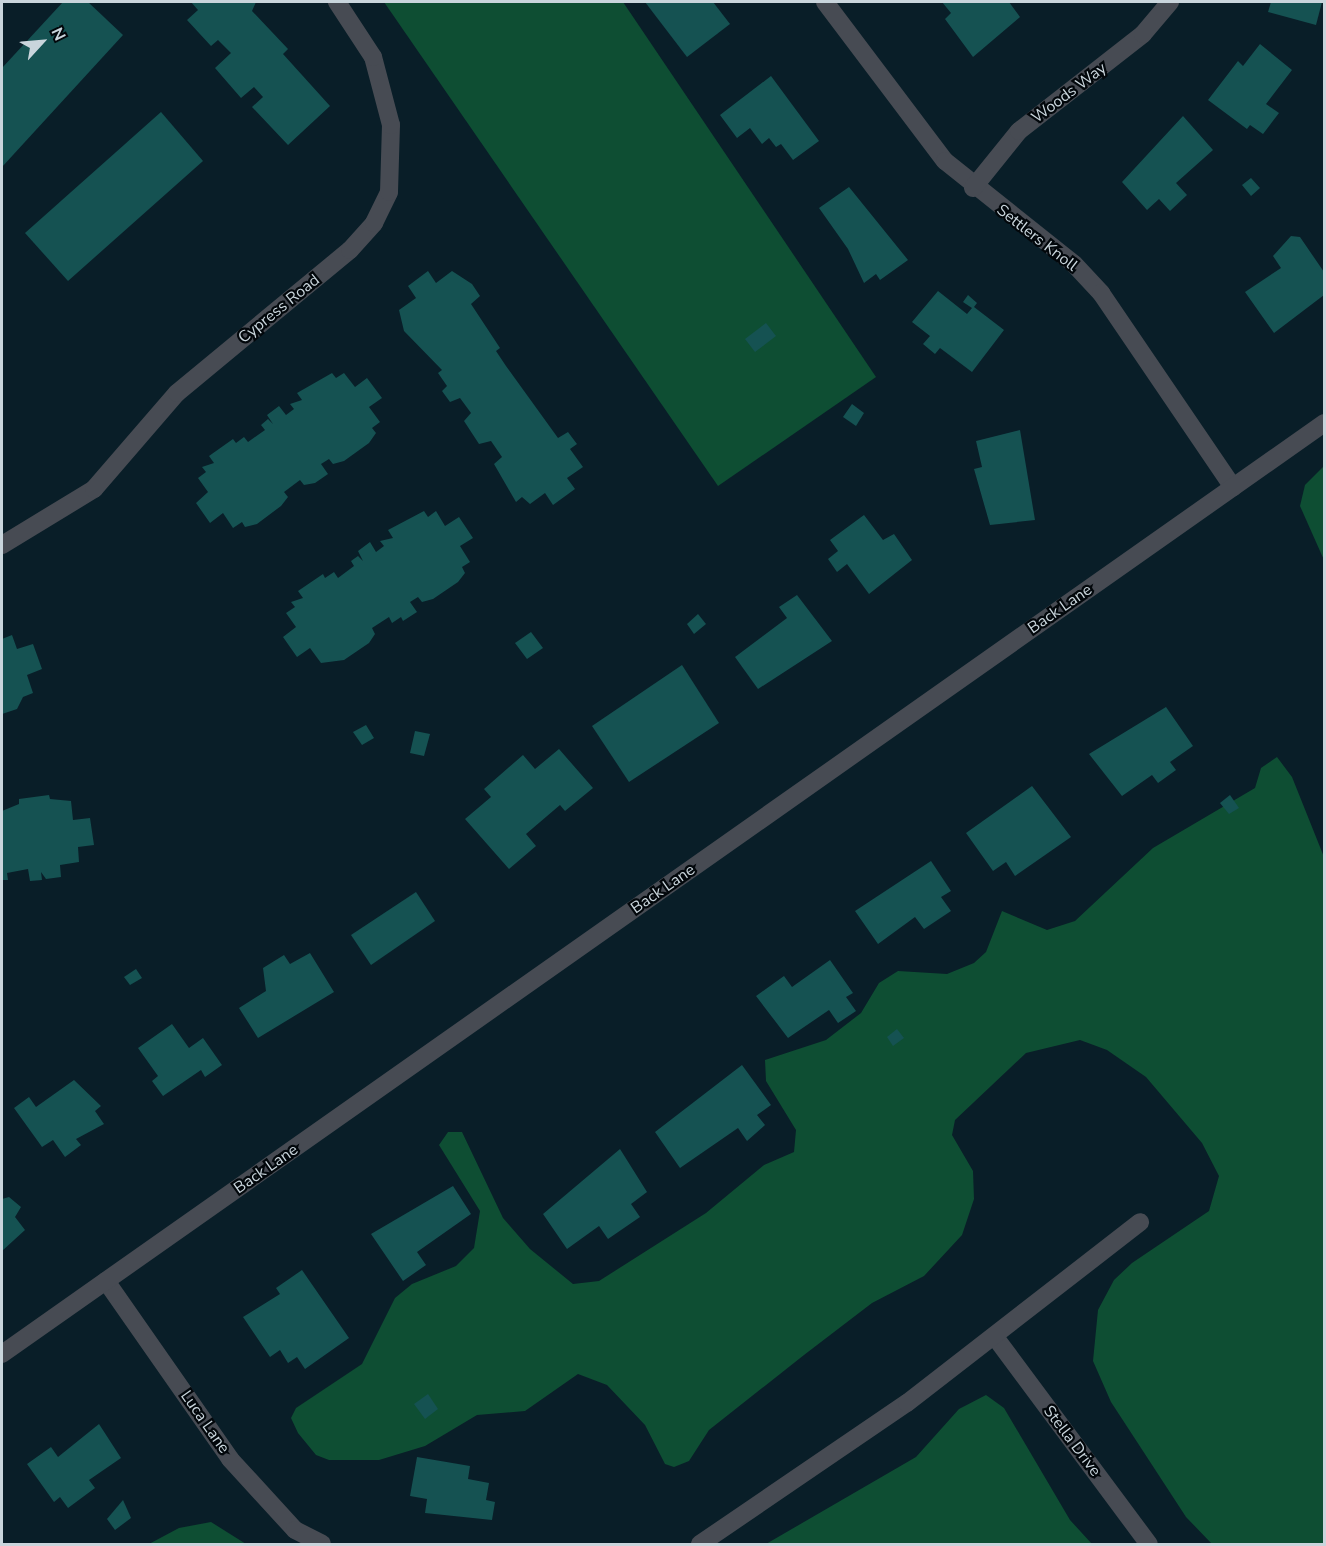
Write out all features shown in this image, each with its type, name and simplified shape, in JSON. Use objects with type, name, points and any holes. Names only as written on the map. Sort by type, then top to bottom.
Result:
[{"type":"street","name":"Cypress Road","points":[[2,544],[94,489],[177,393],[351,250],[374,223],[389,192],[391,125],[373,57],[337,2]]},
{"type":"street","name":"Settlers Knoll","points":[[825,2],[921,130],[973,188],[1074,264],[1101,293],[1233,487]]},
{"type":"street","name":"Woods Way","points":[[973,188],[1019,130],[1143,34],[1170,2]]},
{"type":"street","name":"Back Lane","points":[[2,1354],[1324,423]]},
{"type":"street","points":[[700,1545],[995,1337],[1140,1222]]},
{"type":"street","name":"Luca Lane","points":[[106,1281],[230,1459],[296,1530],[322,1545]]},
{"type":"street","name":"Stella Drive","points":[[995,1337],[1149,1545]]},
{"type":"green space","points":[[384,2],[623,2],[876,377],[718,486]]},
{"type":"green space","points":[[1324,466],[1324,560],[1300,506],[1305,485]]},
{"type":"green space","points":[[1277,757],[1292,777],[1324,857],[1324,1544],[1212,1544],[1186,1517],[1111,1402],[1093,1361],[1098,1310],[1114,1280],[1132,1263],[1209,1211],[1219,1176],[1202,1143],[1146,1077],[1107,1050],[1080,1040],[1026,1053],[955,1120],[952,1135],[973,1171],[974,1199],[962,1235],[924,1276],[872,1303],[804,1355],[709,1430],[689,1461],[674,1467],[665,1464],[645,1425],[607,1385],[578,1374],[525,1411],[477,1415],[425,1446],[379,1460],[329,1460],[316,1455],[298,1433],[291,1418],[296,1408],[362,1364],[395,1298],[412,1284],[456,1266],[474,1248],[480,1211],[439,1145],[448,1132],[462,1132],[503,1218],[530,1249],[573,1284],[599,1281],[706,1213],[764,1165],[794,1152],[796,1130],[766,1081],[765,1060],[826,1040],[861,1013],[879,983],[898,971],[947,974],[974,963],[986,952],[1002,911],[1047,930],[1075,921],[1153,848],[1255,788],[1261,768]]},
{"type":"green space","points":[[986,1395],[1004,1408],[1070,1520],[1092,1544],[766,1544],[916,1457],[959,1409]]},
{"type":"green space","points":[[211,1522],[246,1544],[149,1544],[179,1528]]},
{"type":"building","points":[[63,2],[88,2],[123,35],[2,167],[2,68]]},
{"type":"building","points":[[191,2],[256,2],[252,11],[288,49],[283,54],[330,106],[288,145],[252,107],[263,97],[254,87],[241,98],[215,68],[231,53],[218,40],[211,46],[187,20],[198,10]]},
{"type":"building","points":[[645,2],[713,2],[730,24],[687,57]]},
{"type":"building","points":[[942,2],[1009,2],[1020,17],[973,57],[945,19],[951,13]]},
{"type":"building","points":[[1271,2],[1322,2],[1316,25],[1268,12]]},
{"type":"building","points":[[1260,44],[1292,70],[1266,104],[1279,113],[1263,134],[1250,125],[1247,129],[1208,100],[1238,61],[1243,66]]},
{"type":"building","points":[[771,76],[819,141],[793,160],[781,144],[776,147],[769,138],[762,144],[750,128],[737,138],[720,115]]},
{"type":"building","points":[[161,112],[203,161],[68,281],[25,233]]},
{"type":"building","points":[[1183,116],[1213,150],[1176,183],[1187,195],[1170,211],[1159,199],[1147,210],[1122,182]]},
{"type":"building","points":[[1251,178],[1260,188],[1251,196],[1242,185]]},
{"type":"building","points":[[849,187],[908,260],[880,280],[876,274],[864,283],[848,249],[819,208]]},
{"type":"building","points":[[1291,236],[1300,237],[1324,272],[1324,295],[1274,333],[1245,292],[1281,268],[1273,256]]},
{"type":"building","points":[[428,271],[436,283],[452,271],[472,284],[480,296],[471,304],[500,348],[496,351],[558,438],[568,432],[577,444],[570,449],[583,467],[567,478],[575,489],[553,505],[545,493],[530,504],[522,497],[516,502],[494,464],[502,457],[491,441],[479,444],[464,421],[471,413],[460,398],[450,402],[442,391],[447,386],[438,373],[442,370],[404,331],[399,310],[416,298],[408,286]]},
{"type":"building","points":[[938,291],[967,314],[972,308],[963,302],[968,295],[977,303],[974,307],[1004,330],[972,372],[940,348],[935,354],[923,344],[930,336],[912,322]]},
{"type":"building","points":[[766,323],[776,336],[755,352],[745,339]]},
{"type":"building","points":[[332,373],[336,378],[344,373],[355,387],[367,378],[382,398],[369,407],[380,422],[372,428],[376,433],[369,443],[344,461],[333,464],[329,459],[321,464],[328,474],[315,483],[304,485],[300,480],[284,492],[288,497],[281,506],[257,524],[245,527],[242,522],[233,528],[223,513],[210,523],[196,503],[208,492],[198,478],[206,472],[202,467],[214,463],[209,456],[233,439],[236,443],[244,437],[248,442],[265,430],[261,425],[268,419],[273,424],[267,415],[279,406],[286,415],[294,409],[290,404],[302,400],[297,393]]},
{"type":"building","points":[[852,404],[864,413],[856,426],[843,417]]},
{"type":"building","points":[[1020,430],[1035,520],[990,525],[974,469],[982,467],[976,441]]},
{"type":"building","points":[[424,511],[428,517],[436,511],[445,526],[459,517],[473,538],[460,546],[470,562],[462,567],[465,573],[458,582],[433,599],[422,602],[418,597],[410,602],[417,612],[403,621],[401,617],[392,623],[389,617],[372,628],[375,634],[369,643],[344,660],[321,663],[310,648],[297,657],[283,637],[296,627],[286,613],[295,607],[291,602],[303,598],[298,591],[323,574],[325,578],[334,572],[338,578],[354,566],[351,561],[358,556],[363,561],[358,551],[370,542],[376,552],[384,546],[380,541],[393,538],[388,530]]},
{"type":"building","points":[[864,515],[883,540],[894,534],[912,560],[869,594],[847,564],[837,572],[828,559],[838,551],[830,540]]},
{"type":"building","points":[[797,595],[832,641],[758,689],[735,657],[787,618],[779,607]]},
{"type":"building","points":[[698,614],[706,624],[694,634],[687,624]]},
{"type":"building","points":[[531,632],[543,648],[527,659],[515,643]]},
{"type":"building","points":[[12,635],[17,649],[33,644],[42,669],[27,675],[33,693],[23,697],[17,709],[2,714],[2,639]]},
{"type":"building","points":[[682,665],[719,723],[629,782],[592,726]]},
{"type":"building","points":[[1166,707],[1193,746],[1170,762],[1176,770],[1158,783],[1152,775],[1122,796],[1089,754]]},
{"type":"building","points":[[366,725],[374,738],[362,745],[353,732]]},
{"type":"building","points":[[415,731],[430,734],[424,756],[410,753]]},
{"type":"building","points":[[559,749],[593,788],[565,811],[560,805],[526,834],[536,846],[509,869],[465,819],[491,797],[484,789],[523,755],[535,769]]},
{"type":"building","points":[[1032,786],[1071,837],[1015,876],[1006,862],[993,871],[966,833]]},
{"type":"building","points":[[49,795],[50,799],[71,801],[73,820],[90,818],[94,845],[78,847],[79,862],[60,865],[61,877],[46,879],[41,872],[42,880],[30,881],[28,869],[7,873],[8,880],[2,880],[2,811],[19,804],[19,799]]},
{"type":"building","points":[[1230,795],[1239,808],[1229,814],[1220,803]]},
{"type":"building","points":[[931,861],[951,891],[941,897],[951,911],[924,929],[915,917],[878,944],[855,911]]},
{"type":"building","points":[[416,892],[435,921],[371,965],[351,935]]},
{"type":"building","points":[[310,953],[334,992],[258,1038],[239,1008],[266,991],[263,968],[284,955],[290,964]]},
{"type":"building","points":[[830,960],[853,993],[846,997],[856,1011],[838,1023],[829,1010],[788,1038],[756,996],[784,976],[792,987]]},
{"type":"building","points":[[136,969],[142,978],[130,985],[124,977]]},
{"type":"building","points":[[172,1024],[189,1048],[203,1038],[222,1065],[205,1077],[201,1070],[163,1096],[152,1081],[158,1076],[138,1048]]},
{"type":"building","points":[[897,1029],[904,1038],[893,1046],[887,1037]]},
{"type":"building","points":[[742,1065],[771,1105],[757,1115],[765,1125],[747,1141],[738,1128],[680,1168],[655,1132]]},
{"type":"building","points":[[74,1080],[101,1106],[95,1111],[104,1124],[76,1139],[81,1145],[65,1157],[53,1140],[42,1147],[14,1108],[29,1097],[36,1107]]},
{"type":"building","points":[[620,1149],[647,1192],[631,1204],[640,1217],[608,1239],[599,1226],[567,1249],[543,1214]]},
{"type":"building","points":[[453,1186],[471,1214],[417,1252],[426,1265],[403,1281],[371,1234]]},
{"type":"building","points":[[9,1197],[21,1207],[15,1217],[25,1230],[2,1251],[2,1199]]},
{"type":"building","points":[[302,1270],[349,1338],[305,1369],[297,1357],[288,1363],[280,1350],[270,1357],[243,1317],[280,1294],[276,1288]]},
{"type":"building","points":[[428,1394],[438,1409],[425,1419],[414,1404]]},
{"type":"building","points":[[99,1424],[121,1458],[89,1480],[95,1488],[68,1508],[60,1497],[54,1502],[27,1464],[51,1447],[58,1457]]},
{"type":"building","points":[[417,1457],[470,1466],[468,1479],[489,1483],[486,1500],[495,1502],[492,1520],[425,1513],[427,1499],[410,1496]]},
{"type":"building","points":[[123,1500],[131,1518],[115,1530],[107,1519]]}]
